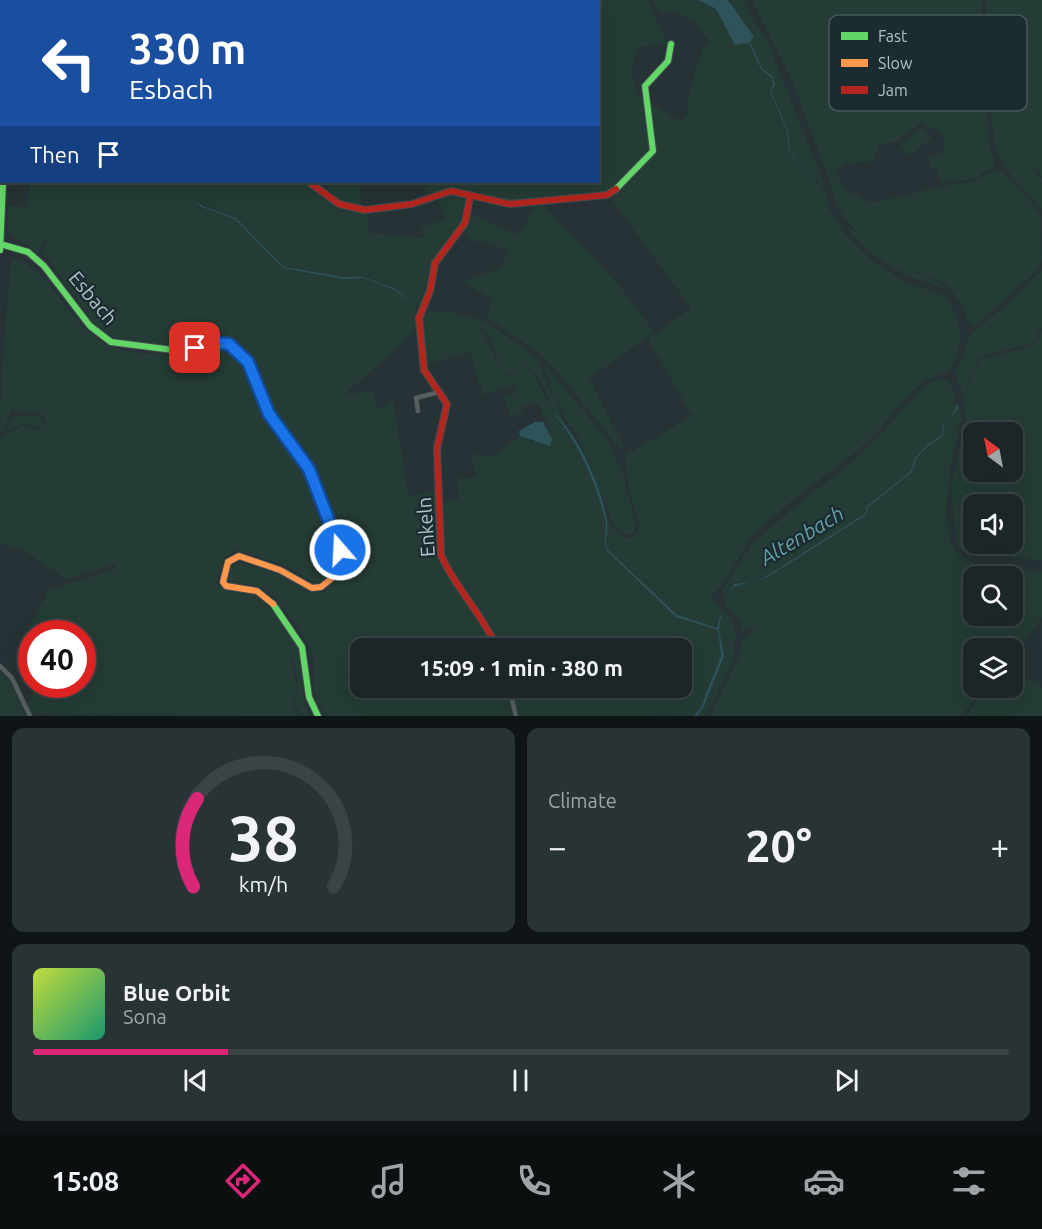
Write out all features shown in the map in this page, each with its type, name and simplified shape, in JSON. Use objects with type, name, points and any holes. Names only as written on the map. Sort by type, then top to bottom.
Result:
[{"type":"street","points":[[310,183],[339,204],[358,209],[389,209],[452,191],[470,197],[510,204],[601,197],[616,189],[653,151],[654,142],[645,86],[668,61],[671,44]]},
{"type":"street","points":[[0,250],[3,183]]},
{"type":"street","name":"Enkeln","points":[[470,197],[464,225],[435,263],[430,291],[419,318],[424,370],[447,404],[437,448],[441,555],[446,567],[486,623],[493,638]]},
{"type":"street","name":"Esbach","points":[[0,244],[28,252],[44,266],[90,326],[111,342],[173,350],[223,343],[234,348],[248,362],[269,414],[297,450],[312,475],[335,534],[340,560],[334,575],[324,585],[316,588],[306,586],[280,570],[239,556],[228,562],[223,582],[230,588],[253,590],[263,595],[298,638],[308,661],[308,698],[318,716]]},
{"type":"street","points":[[418,411],[416,399],[440,392]]},
{"type":"street","points":[[0,666],[12,678],[30,716]]},
{"type":"street","points":[[512,698],[516,716]]},
{"type":"green space","points":[[600,0],[648,0],[668,45],[641,46],[632,68],[634,85],[645,102],[648,113],[651,132],[650,150],[608,192],[510,202],[499,200],[498,196],[496,199],[479,196],[480,192],[474,189],[472,196],[454,189],[428,198],[423,183],[600,183]]},
{"type":"green space","points":[[653,0],[699,0],[716,9],[735,44],[749,43],[761,69],[772,78],[773,85],[770,91],[787,131],[789,151],[827,194],[828,207],[846,236],[873,261],[905,282],[946,296],[956,316],[960,334],[958,352],[949,372],[936,375],[916,388],[859,449],[776,514],[748,542],[727,578],[712,595],[713,601],[721,609],[718,628],[677,616],[608,550],[604,540],[607,530],[600,495],[610,522],[618,534],[631,538],[638,532],[639,526],[627,481],[629,479],[624,456],[692,416],[648,339],[691,308],[612,200],[613,195],[655,151],[657,142],[648,101],[681,122],[690,111],[686,105],[698,63],[709,41],[695,21],[673,12],[659,12]]},
{"type":"green space","points":[[728,0],[743,0],[754,22],[767,40],[827,191],[790,151],[788,131],[771,91],[775,85],[773,77],[762,68]]},
{"type":"green space","points":[[752,0],[982,0],[983,15],[829,15],[829,111],[987,111],[988,137],[995,166],[972,180],[942,182],[936,168],[931,169],[928,158],[945,149],[944,137],[935,128],[927,128],[922,122],[895,142],[880,144],[872,161],[844,164],[835,173],[847,190],[868,202],[878,202],[947,185],[972,182],[999,169],[1027,197],[1041,216],[1042,261],[1037,270],[975,326],[970,324],[959,301],[947,286],[895,260],[867,240],[843,216],[836,203],[790,76]]},
{"type":"green space","points":[[986,0],[1042,0],[1042,177],[1034,166],[1038,177],[1042,178],[1042,210],[1002,162],[993,138],[992,111],[1027,111],[1027,15],[987,15]]},
{"type":"green space","points":[[923,127],[932,138],[909,156],[900,145]]},
{"type":"green space","points":[[30,183],[306,183],[332,203],[366,212],[370,233],[425,238],[421,228],[446,218],[437,198],[455,193],[463,195],[467,203],[464,220],[432,264],[420,308],[396,289],[365,277],[343,277],[284,267],[236,218],[185,196],[202,207],[235,219],[283,268],[343,279],[364,278],[395,290],[416,306],[416,328],[402,344],[345,394],[374,391],[377,410],[393,400],[408,496],[437,491],[439,561],[485,627],[490,638],[350,638],[350,698],[509,698],[513,716],[327,716],[314,693],[312,656],[293,621],[267,591],[246,584],[232,584],[227,578],[230,567],[239,562],[281,574],[311,593],[325,591],[347,561],[336,523],[316,474],[302,450],[274,415],[252,360],[238,344],[227,339],[215,339],[183,346],[156,347],[129,343],[105,333],[95,325],[43,252],[48,238],[41,243],[39,254],[8,232],[8,206],[27,207]]},
{"type":"green space","points":[[330,183],[359,183],[361,208],[341,203],[326,192]]},
{"type":"green space","points":[[543,204],[618,284],[654,332],[590,380],[625,449],[616,444],[562,377],[539,353],[487,317],[492,299],[463,282],[500,268],[509,251],[483,241],[471,241],[463,232],[470,214],[518,235],[534,210],[531,205]]},
{"type":"green space","points":[[846,225],[923,277],[943,284],[947,290],[904,273],[878,258],[855,238]]},
{"type":"green space","points":[[14,258],[41,275],[82,326],[94,337],[108,345],[136,353],[156,354],[186,354],[227,348],[249,371],[262,410],[304,470],[326,521],[336,559],[328,576],[322,581],[313,583],[284,565],[236,550],[223,558],[217,585],[227,590],[256,596],[269,607],[284,626],[302,655],[304,662],[303,696],[310,716],[301,716],[294,703],[297,688],[296,675],[293,661],[286,648],[295,673],[296,690],[292,703],[298,716],[31,714],[26,703],[32,698],[96,698],[96,620],[33,620],[49,590],[116,569],[114,564],[67,579],[26,552],[0,543],[0,439],[2,435],[22,426],[40,430],[46,420],[41,413],[10,410],[9,418],[0,433],[11,264]]},
{"type":"green space","points":[[1042,270],[1042,328],[1032,343],[996,352],[977,360],[963,398],[955,373],[965,354],[966,343],[971,334],[1008,304]]},
{"type":"green space","points":[[429,311],[450,312],[472,321],[480,328],[504,372],[510,376],[527,366],[551,408],[546,391],[531,369],[527,365],[509,375],[504,371],[487,334],[466,315],[486,322],[536,357],[565,424],[558,418],[580,454],[597,492],[606,523],[607,551],[676,617],[718,630],[721,656],[701,707],[694,716],[654,714],[652,716],[519,716],[515,698],[692,698],[692,638],[495,638],[491,627],[447,561],[444,550],[443,501],[459,499],[457,479],[477,477],[471,454],[492,457],[520,436],[533,442],[550,434],[540,407],[535,402],[521,407],[522,413],[511,417],[504,397],[516,393],[514,385],[483,395],[470,352],[427,364],[423,314]]},
{"type":"green space","points":[[1042,331],[1042,561],[990,554],[1023,554],[1023,494],[963,494],[963,550],[956,539],[951,486],[963,432],[963,482],[1023,482],[1023,422],[965,422],[963,402],[978,361],[1032,345]]},
{"type":"green space","points":[[544,364],[608,440],[624,477],[636,526],[632,535],[621,533],[611,519],[580,442],[553,395]]},
{"type":"green space","points":[[943,379],[949,382],[958,404],[947,423],[943,425],[942,435],[927,445],[915,458],[911,471],[872,501],[867,506],[865,514],[765,577],[753,582],[734,584],[724,597],[722,591],[752,544],[809,495],[845,469],[879,436],[921,389],[935,380]]},
{"type":"green space","points":[[959,407],[962,418],[950,471],[948,493],[949,532],[955,548],[965,559],[987,566],[963,566],[963,626],[1023,626],[1023,569],[1042,572],[1042,618],[1023,642],[1023,638],[963,638],[963,698],[976,698],[961,716],[710,716],[739,656],[742,639],[759,625],[742,632],[740,621],[724,604],[733,587],[766,578],[866,515],[868,507],[912,472],[916,459],[928,446],[943,436],[944,426]]},
{"type":"green space","points":[[37,415],[44,421],[40,428],[24,424],[3,431],[16,416]]},
{"type":"green space","points":[[722,609],[731,620],[735,633],[735,647],[718,691],[704,716],[697,716],[703,708],[724,656],[719,630]]},
{"type":"green space","points":[[0,670],[13,684],[27,716],[0,716]]},
{"type":"green space","points":[[1023,680],[1037,681],[1042,689],[1042,716],[966,716],[980,698],[1023,698]]},
{"type":"water","points":[[699,0],[728,0],[754,37],[750,42],[762,68],[773,77],[775,85],[771,91],[788,131],[790,151],[827,194],[789,151],[787,131],[770,91],[773,85],[772,78],[761,69],[749,43],[735,45],[716,9]]},
{"type":"water","points":[[186,195],[203,206],[236,218],[284,267],[343,277],[364,277],[396,289],[416,306],[395,290],[364,278],[343,279],[283,268],[235,219],[202,207]]},
{"type":"water","points":[[554,413],[581,449],[595,479],[605,509],[608,550],[677,615],[717,628],[722,609],[719,630],[724,656],[703,708],[697,716],[694,716],[701,707],[721,656],[718,630],[676,617],[607,551],[605,543],[605,519],[596,490],[578,449]]},
{"type":"water","points":[[535,422],[543,422],[552,439],[550,446],[520,436],[519,431]]},
{"type":"water","points":[[946,424],[943,436],[928,446],[916,459],[912,472],[868,507],[866,515],[766,578],[756,581],[865,514],[867,506],[911,471],[915,458],[927,445],[942,435],[943,425]]},
{"type":"water","points":[[750,582],[733,587],[722,603],[734,584]]},
{"type":"traffic: fast","points":[[616,189],[653,151],[645,86],[668,61],[671,44]]},
{"type":"traffic: fast","points":[[0,250],[3,183]]},
{"type":"traffic: fast","points":[[0,244],[28,252],[44,266],[90,326],[111,342],[173,350],[223,343],[234,348],[248,362],[269,414],[309,469],[330,520]]},
{"type":"traffic: fast","points":[[273,604],[302,647],[309,697],[318,716]]},
{"type":"traffic: slow","points":[[273,604],[257,591],[226,586],[223,582],[228,562],[239,556],[280,570],[312,588],[321,587],[331,579],[340,560],[330,520]]},
{"type":"traffic: jam","points":[[310,183],[339,204],[365,210],[412,204],[451,191],[510,204],[607,195],[616,189]]},
{"type":"traffic: jam","points":[[470,197],[465,223],[435,263],[430,291],[419,318],[424,370],[447,404],[437,448],[441,555],[492,638]]},
{"type":"route","points":[[195,348],[218,343],[229,344],[248,362],[256,377],[265,407],[309,469],[340,550]]},
{"type":"water label","name":"Altenbach","points":[[802,536]]}]
